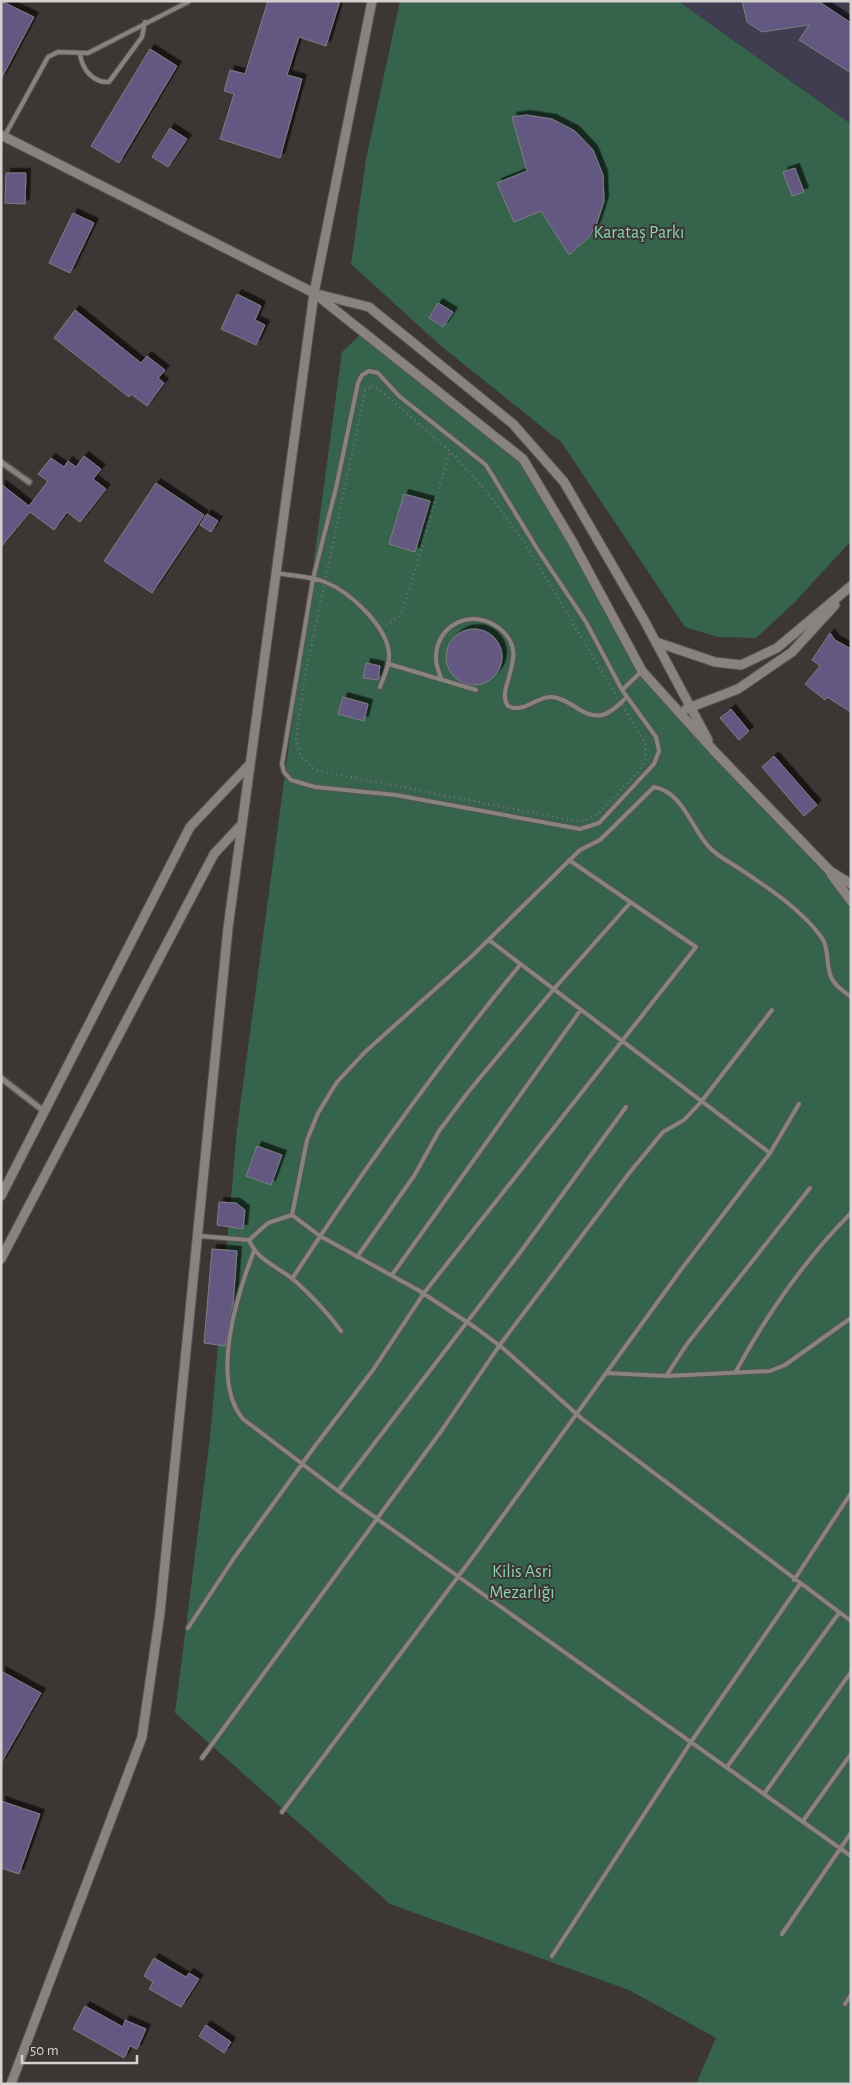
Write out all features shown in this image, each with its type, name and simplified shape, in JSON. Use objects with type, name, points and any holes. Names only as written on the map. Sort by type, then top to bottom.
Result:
[{"type":"street","points":[[11,2084],[142,1737],[160,1613],[228,928],[314,293],[372,1]]},
{"type":"street","points":[[3,136],[314,293],[523,459],[572,541],[642,671],[715,752],[830,871],[851,901]]},
{"type":"street","points":[[314,293],[369,307],[513,424],[564,482],[656,642],[715,752]]},
{"type":"street","points":[[1,462],[29,482]]},
{"type":"street","points":[[656,642],[715,662],[741,665],[777,648],[851,587]]},
{"type":"street","points":[[680,713],[690,707],[738,689],[792,652],[851,587]]},
{"type":"street","points":[[1,1196],[190,827],[250,763]]},
{"type":"street","points":[[1,1259],[214,854],[242,824]]},
{"type":"street","points":[[830,871],[851,884]]},
{"type":"street","points":[[1,1078],[45,1112]]},
{"type":"lane","points":[[3,136],[48,57],[63,52],[80,54],[95,50],[145,22],[188,2]]},
{"type":"lane","points":[[80,54],[82,64],[91,76],[102,82],[108,82],[142,37],[145,22]]},
{"type":"lane","points":[[374,371],[399,396],[486,465],[536,547],[586,622],[622,690],[656,736],[658,758],[599,824],[586,829],[539,823],[396,796],[315,787],[291,780],[284,772],[282,764],[313,579],[336,488],[360,379],[365,372],[374,371]]},
{"type":"lane","points":[[276,573],[313,579],[334,586],[355,600],[378,630],[388,649],[388,664],[380,687]]},
{"type":"lane","points":[[441,678],[436,661],[436,652],[442,637],[454,623],[465,619],[477,618],[500,629],[512,646],[512,666],[504,696],[508,706],[521,708],[552,697],[592,715],[602,715],[611,711],[628,697]]},
{"type":"lane","points":[[388,664],[441,678],[476,690]]},
{"type":"lane","points":[[622,690],[642,671]]},
{"type":"lane","points":[[292,1215],[307,1140],[318,1113],[337,1082],[365,1052],[489,940],[569,860],[580,850],[600,840],[654,788],[665,790],[675,797],[710,848],[786,903],[814,929],[823,940],[832,980],[851,997]]},
{"type":"lane","points":[[188,1628],[234,1558],[373,1370],[424,1293],[696,947],[569,860]]},
{"type":"lane","points":[[357,1257],[414,1176],[439,1131],[553,990],[630,903]]},
{"type":"lane","points":[[489,940],[580,1011],[770,1153]]},
{"type":"lane","points":[[292,1279],[436,1070],[520,965]]},
{"type":"lane","points":[[202,1758],[442,1430],[499,1346],[663,1132],[684,1120],[701,1102],[772,1010]]},
{"type":"lane","points":[[392,1275],[580,1011]]},
{"type":"lane","points":[[282,1812],[770,1153],[799,1104]]},
{"type":"lane","points":[[338,1491],[519,1254],[626,1107]]},
{"type":"lane","points":[[666,1376],[687,1344],[810,1188]]},
{"type":"lane","points":[[735,1373],[769,1316],[820,1248],[851,1213]]},
{"type":"lane","points":[[197,1236],[249,1240],[268,1223],[292,1215]]},
{"type":"lane","points":[[292,1215],[320,1236],[424,1293],[466,1321],[499,1346],[577,1414],[794,1580],[851,1621]]},
{"type":"lane","points":[[249,1240],[254,1251],[310,1295],[341,1331]]},
{"type":"lane","points":[[254,1251],[245,1275],[232,1323],[228,1388],[234,1406],[243,1419],[338,1491],[851,1856]]},
{"type":"lane","points":[[606,1373],[666,1376],[760,1373],[778,1369],[851,1318]]},
{"type":"lane","points":[[794,1580],[851,1493]]},
{"type":"lane","points":[[552,1956],[691,1742],[800,1584]]},
{"type":"lane","points":[[727,1767],[839,1612]]},
{"type":"lane","points":[[764,1794],[851,1672]]},
{"type":"lane","points":[[803,1821],[851,1754]]},
{"type":"lane","points":[[782,1934],[851,1833]]},
{"type":"lane","points":[[845,2004],[851,1995]]},
{"type":"path","points":[[378,630],[396,619],[403,611],[450,451]]},
{"type":"shaded area","points":[[678,1],[851,1],[851,124]]},
{"type":"green space","name":"Karataş Parkı","points":[[400,1],[678,1],[851,124],[851,541],[793,604],[756,638],[718,637],[685,627],[562,443],[441,346],[351,264],[366,159]]},
{"type":"green space","name":"Kilis Asri Mezarlığı","points":[[367,328],[525,462],[649,679],[785,817],[851,901],[851,2084],[696,2084],[716,2038],[629,1990],[390,1904],[175,1713],[210,1437],[237,1129],[342,352]]},
{"type":"building","points":[[1,1],[34,17],[1,79]]},
{"type":"building","points":[[268,1],[340,1],[326,46],[299,37],[287,75],[302,79],[280,158],[220,139],[234,94],[224,91],[230,70],[245,74]]},
{"type":"building","points":[[742,1],[818,1],[851,23],[851,73],[799,40],[809,25],[762,32],[747,22]]},
{"type":"building","points":[[150,49],[177,66],[119,163],[91,146]]},
{"type":"building","points":[[526,115],[552,119],[575,131],[593,150],[603,175],[604,201],[596,226],[589,237],[569,255],[541,211],[514,222],[497,183],[527,171],[512,117]]},
{"type":"building","points":[[170,128],[187,139],[168,167],[152,157]]},
{"type":"building","points":[[795,168],[804,192],[792,196],[783,172]]},
{"type":"building","points":[[6,173],[26,173],[25,204],[5,203]]},
{"type":"building","points":[[73,213],[94,223],[70,273],[49,263]]},
{"type":"building","points":[[237,294],[261,306],[255,320],[265,325],[256,345],[221,329]]},
{"type":"building","points":[[438,303],[453,312],[443,327],[429,318]]},
{"type":"building","points":[[75,310],[141,363],[147,356],[165,370],[158,378],[164,383],[147,406],[131,394],[129,397],[54,338]]},
{"type":"building","points":[[84,456],[101,469],[93,479],[106,489],[80,522],[67,512],[54,530],[30,512],[1,547],[1,484],[29,506],[48,481],[38,474],[51,458],[64,467],[68,461],[76,467]]},
{"type":"building","points":[[156,483],[204,515],[152,593],[104,561]]},
{"type":"building","points":[[404,494],[430,501],[415,552],[389,544]]},
{"type":"building","points":[[207,514],[218,521],[211,532],[200,525]]},
{"type":"building","points":[[468,629],[480,629],[490,633],[498,641],[502,657],[498,673],[490,681],[480,685],[468,685],[458,681],[450,673],[446,663],[446,651],[450,641],[458,633]]},
{"type":"building","points":[[830,633],[835,640],[851,649],[851,712],[827,697],[825,700],[805,684],[820,666],[812,660]]},
{"type":"building","points":[[366,663],[380,666],[378,680],[363,678]]},
{"type":"building","points":[[343,697],[368,704],[364,721],[338,714]]},
{"type":"building","points":[[731,709],[749,731],[739,740],[720,718]]},
{"type":"building","points":[[774,756],[817,805],[804,816],[762,767]]},
{"type":"building","points":[[257,1146],[282,1155],[271,1185],[246,1176]]},
{"type":"building","points":[[219,1202],[236,1203],[245,1210],[243,1229],[217,1225]]},
{"type":"building","points":[[212,1249],[237,1251],[233,1305],[225,1346],[204,1343]]},
{"type":"building","points":[[1,1671],[41,1693],[1,1763]]},
{"type":"building","points":[[1,1801],[40,1814],[19,1874],[1,1868]]},
{"type":"building","points":[[154,1958],[186,1977],[189,1973],[199,1979],[181,2007],[149,1989],[153,1982],[144,1976]]},
{"type":"building","points":[[85,2006],[123,2027],[125,2020],[146,2029],[137,2049],[130,2046],[124,2058],[73,2029]]},
{"type":"building","points":[[206,2025],[231,2042],[224,2053],[199,2036]]}]
